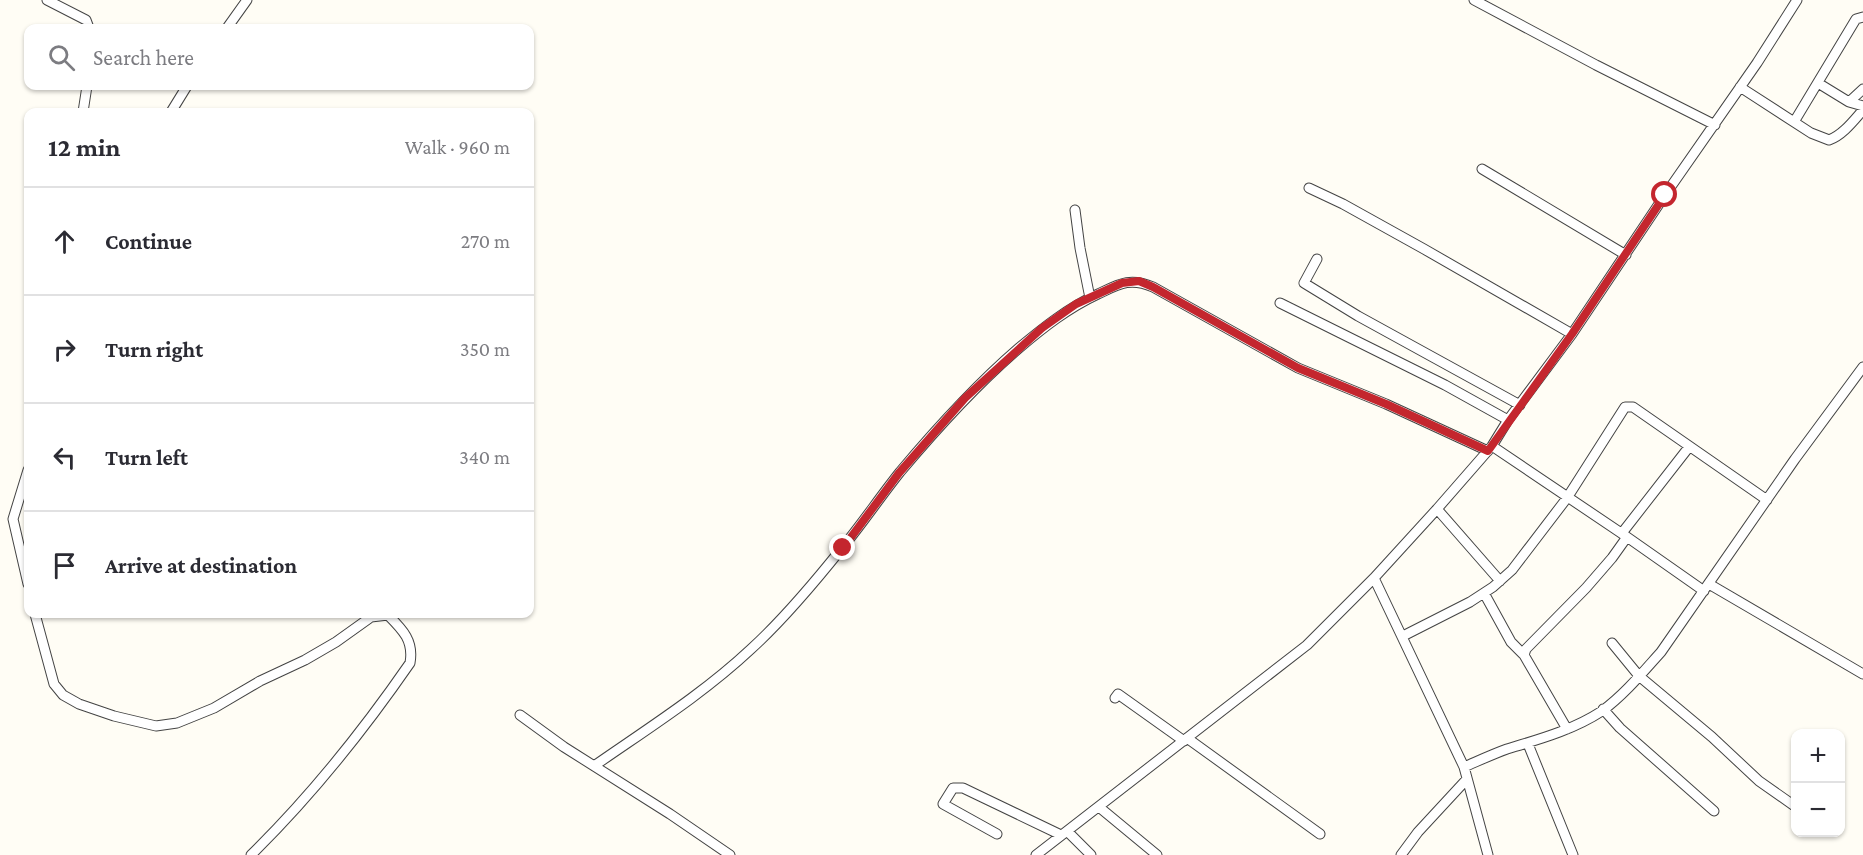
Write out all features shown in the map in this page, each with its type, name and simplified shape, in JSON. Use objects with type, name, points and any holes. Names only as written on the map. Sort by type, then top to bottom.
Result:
[{"type":"street","points":[[47,0],[86,20],[88,24]]},
{"type":"street","points":[[230,24],[247,0]]},
{"type":"street","points":[[1474,0],[1714,125]]},
{"type":"street","points":[[1036,855],[1307,645],[1374,578],[1437,509],[1490,448],[1572,334],[1797,0]]},
{"type":"street","points":[[1794,122],[1856,19],[1863,17]]},
{"type":"street","points":[[1740,87],[1820,138],[1829,140],[1835,138],[1863,108],[1818,83]]},
{"type":"street","points":[[1849,102],[1863,89]]},
{"type":"street","points":[[84,108],[86,90]]},
{"type":"street","points":[[173,108],[185,90]]},
{"type":"street","points":[[1482,169],[1626,255]]},
{"type":"street","points":[[1309,188],[1343,204],[1572,334]]},
{"type":"street","points":[[1075,210],[1090,298]]},
{"type":"street","points":[[1317,259],[1304,283],[1358,316],[1520,405]]},
{"type":"street","points":[[594,766],[706,688],[752,649],[843,548],[899,473],[965,398],[1042,328],[1076,304],[1122,283],[1139,281],[1298,368],[1490,448],[1706,588],[1863,674]]},
{"type":"street","points":[[1280,303],[1445,385],[1509,420]]},
{"type":"street","points":[[1464,767],[1567,729],[1603,710],[1639,676],[1661,652],[1863,367]]},
{"type":"street","points":[[1403,636],[1484,593],[1517,564],[1567,498],[1625,407],[1633,407],[1767,500]]},
{"type":"street","points":[[1524,655],[1526,649],[1573,602],[1612,558],[1625,535],[1689,447]]},
{"type":"street","points":[[24,483],[13,519],[24,569]]},
{"type":"street","points":[[1437,509],[1500,581]]},
{"type":"street","points":[[16,536],[24,534]]},
{"type":"street","points":[[1374,578],[1464,767],[1488,855]]},
{"type":"street","points":[[1484,593],[1511,642],[1524,655],[1548,693],[1567,729]]},
{"type":"street","points":[[36,618],[54,684],[63,695],[79,704],[114,716],[156,726],[177,723],[214,708],[260,681],[305,660],[336,642],[370,618]]},
{"type":"street","points":[[251,855],[300,805],[383,702],[410,663],[412,652],[404,630],[391,618]]},
{"type":"street","points":[[1612,643],[1639,676],[1712,737],[1759,781],[1791,803]]},
{"type":"street","points":[[1115,698],[1118,694],[1320,834]]},
{"type":"street","points":[[1603,710],[1714,811]]},
{"type":"street","points":[[520,715],[730,855]]},
{"type":"street","points":[[1528,744],[1573,855]]},
{"type":"street","points":[[1401,855],[1418,832],[1467,779]]},
{"type":"street","points":[[997,834],[943,804],[953,788],[963,788],[1064,833],[1091,855]]},
{"type":"street","points":[[1099,807],[1157,855]]},
{"type":"route","points":[[843,548],[899,473],[965,398],[1006,359],[1042,328],[1076,304],[1122,283],[1139,281],[1153,287],[1298,368],[1386,404],[1488,451],[1572,334],[1665,195]]}]
